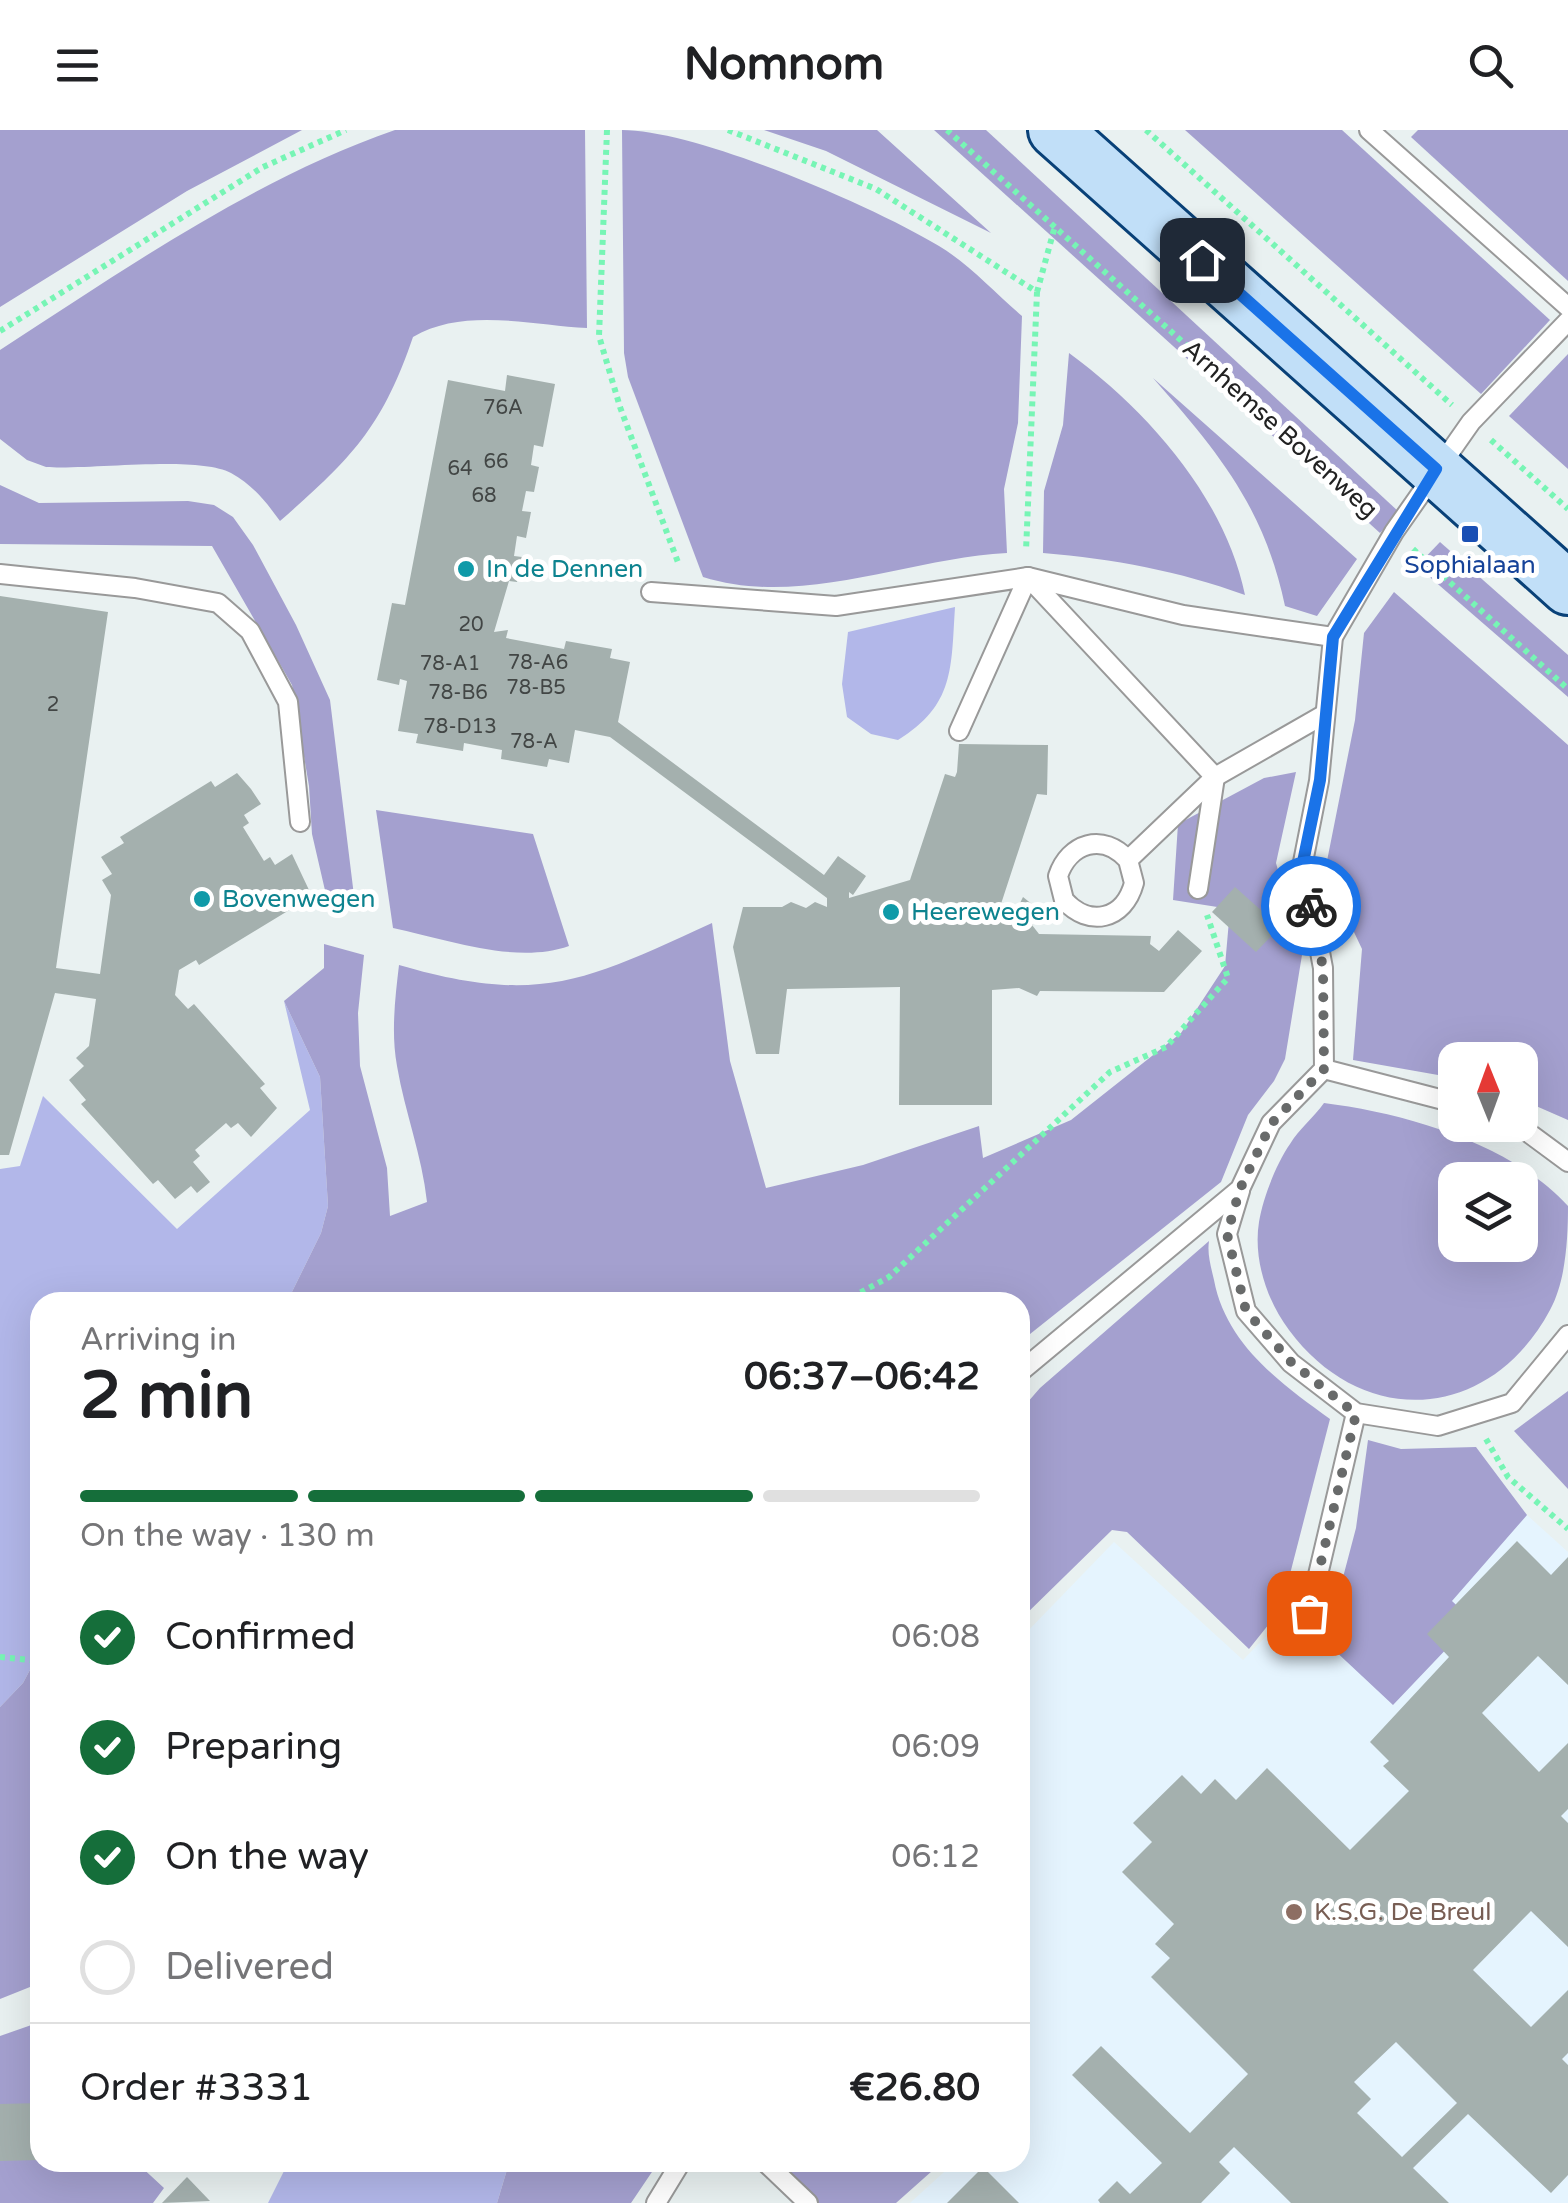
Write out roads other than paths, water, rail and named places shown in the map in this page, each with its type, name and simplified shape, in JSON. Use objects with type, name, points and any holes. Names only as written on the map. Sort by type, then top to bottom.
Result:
[{"type":"main road","points":[[1055,130],[1568,588]]},
{"type":"lane","points":[[1369,130],[1568,308]]},
{"type":"lane","points":[[1568,321],[1471,422],[1436,469],[1333,637],[1320,780],[1303,862],[1323,968],[1324,1069],[1271,1124],[1240,1189],[1227,1234],[1246,1311],[1291,1362],[1356,1414],[1438,1426],[1512,1403],[1568,1334]]},
{"type":"lane","points":[[0,574],[135,588],[218,603],[250,631],[288,702],[300,822]]},
{"type":"lane","points":[[651,592],[836,606],[1028,577],[1183,616],[1333,637]]},
{"type":"lane","points":[[959,731],[1028,577]]},
{"type":"lane","points":[[1028,577],[1215,777]]},
{"type":"lane","points":[[1128,860],[1215,777],[1325,714]]},
{"type":"lane","points":[[1198,889],[1215,777]]},
{"type":"lane","points":[[1094,843],[1110,846],[1128,860],[1134,883],[1119,911],[1105,918],[1088,917],[1064,900],[1058,876],[1062,864],[1076,849],[1094,843]]},
{"type":"lane","points":[[1324,1069],[1438,1099]]},
{"type":"lane","points":[[1538,1140],[1568,1162]]},
{"type":"lane","points":[[1030,1364],[1240,1189]]},
{"type":"lane","points":[[1309,1613],[1356,1414]]},
{"type":"lane","points":[[656,2203],[675,2172]]},
{"type":"lane","points":[[775,2172],[808,2203]]},
{"type":"place","name":"Sophialaan","points":[[1470,534]]},
{"type":"place","name":"In de Dennen","points":[[466,569]]},
{"type":"place","name":"Bovenwegen","points":[[202,899]]},
{"type":"place","name":"Heerewegen","points":[[891,912]]},
{"type":"place","name":"K.S.G. De Breul","points":[[1294,1912]]}]
